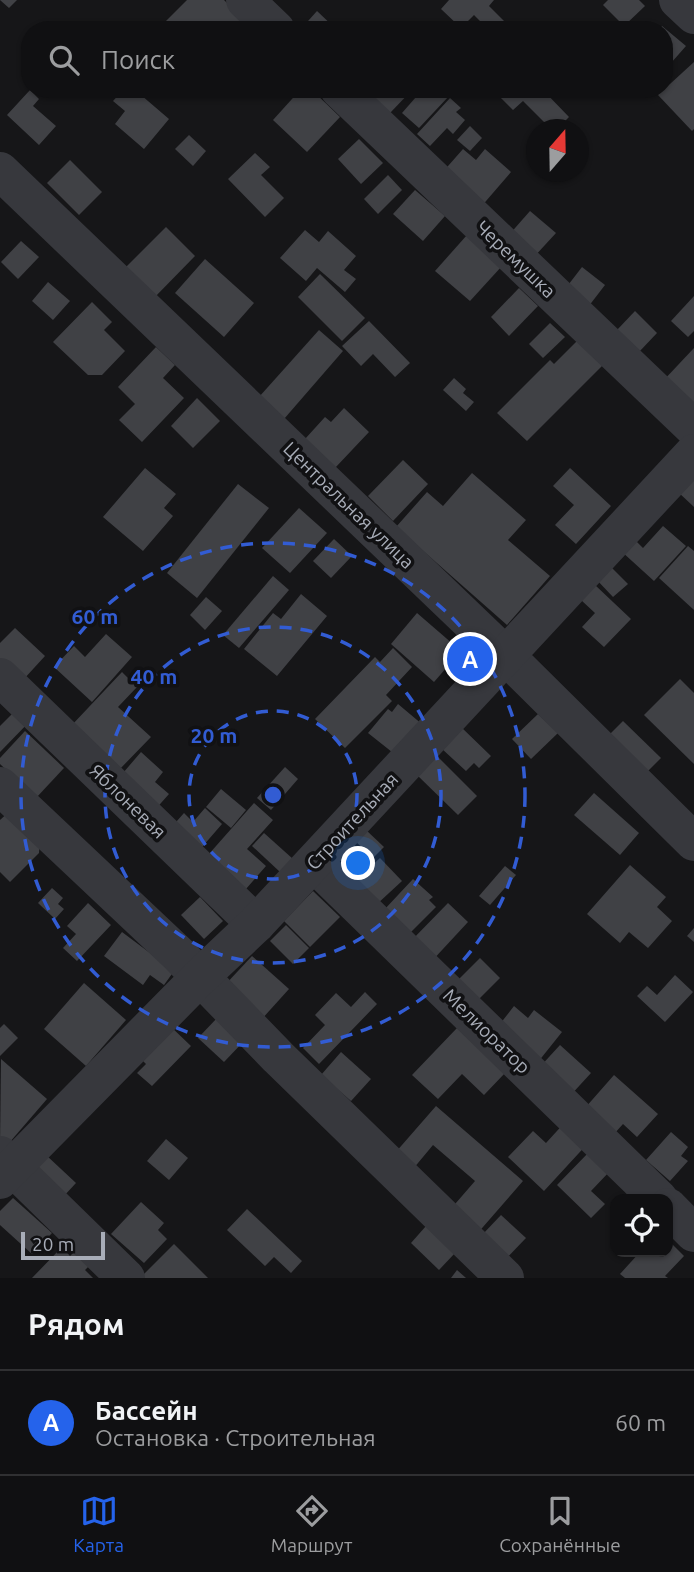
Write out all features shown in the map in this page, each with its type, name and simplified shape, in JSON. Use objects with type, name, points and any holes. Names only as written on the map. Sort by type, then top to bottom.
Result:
[{"type":"street","points":[[245,0],[267,21]]},
{"type":"street","points":[[678,0],[694,15]]},
{"type":"street","name":"Черемушка","points":[[348,98],[694,428]]},
{"type":"street","name":"Центральная улица","points":[[0,172],[506,656],[693,839]]},
{"type":"street","name":"Строительная","points":[[4,1167],[256,924],[694,453]]},
{"type":"street","name":"Яблоневая","points":[[0,677],[256,924]]},
{"type":"street","points":[[0,786],[179,955],[505,1278]]},
{"type":"street","name":"Мелиоратор","points":[[314,863],[654,1194]]},
{"type":"street","points":[[4,1167],[126,1278]]},
{"type":"street","points":[[673,1212],[694,1233]]},
{"type":"building","points":[[0,0],[17,0],[9,8]]},
{"type":"building","points":[[187,0],[224,0],[245,21],[166,21]]},
{"type":"building","points":[[449,0],[494,0],[489,6],[504,21],[480,21],[474,15],[468,21],[454,21],[441,9]]},
{"type":"building","points":[[608,0],[639,0],[645,6],[629,21],[619,21],[603,5]]},
{"type":"building","points":[[317,11],[328,21],[308,21]]},
{"type":"building","points":[[673,35],[686,46],[673,61]]},
{"type":"building","points":[[694,62],[692,131],[661,98],[673,98],[673,81]]},
{"type":"building","points":[[23,98],[38,98],[33,106],[56,126],[39,145],[7,115]]},
{"type":"building","points":[[116,98],[144,98],[169,119],[144,149],[115,124],[125,111],[113,101]]},
{"type":"building","points":[[293,98],[320,98],[340,117],[307,152],[273,120]]},
{"type":"building","points":[[374,98],[404,98],[390,113]]},
{"type":"building","points":[[415,98],[447,98],[419,128],[402,113]]},
{"type":"building","points":[[450,98],[461,108],[456,112],[465,120],[453,134],[447,128],[430,146],[417,134]]},
{"type":"building","points":[[501,98],[551,98],[569,117],[541,119],[523,101],[513,110]]},
{"type":"building","points":[[470,126],[482,138],[470,151],[457,140]]},
{"type":"building","points":[[189,135],[206,151],[193,166],[175,149]]},
{"type":"building","points":[[359,139],[383,163],[361,184],[338,159]]},
{"type":"building","points":[[463,149],[476,160],[485,149],[511,172],[480,208],[441,174]]},
{"type":"building","points":[[255,153],[270,167],[261,175],[284,198],[265,217],[228,179]]},
{"type":"building","points":[[70,160],[102,192],[79,215],[47,183]]},
{"type":"building","points":[[388,175],[402,190],[378,214],[364,199]]},
{"type":"building","points":[[415,190],[445,216],[423,241],[393,214]]},
{"type":"building","points":[[530,211],[556,233],[533,258],[508,236]]},
{"type":"building","points":[[166,227],[195,256],[152,300],[122,271]]},
{"type":"building","points":[[305,230],[319,242],[328,231],[356,256],[344,270],[356,279],[345,292],[317,268],[306,281],[280,258]]},
{"type":"building","points":[[467,235],[502,266],[470,301],[435,271]]},
{"type":"building","points":[[21,241],[39,257],[18,279],[1,262]]},
{"type":"building","points":[[205,259],[254,303],[224,337],[175,293]]},
{"type":"building","points":[[582,267],[605,285],[585,311],[562,293]]},
{"type":"building","points":[[320,274],[365,318],[342,341],[298,297]]},
{"type":"building","points":[[48,282],[70,301],[53,320],[32,301]]},
{"type":"building","points":[[519,288],[538,306],[509,336],[491,317]]},
{"type":"building","points":[[694,296],[694,331],[688,337],[671,321]]},
{"type":"building","points":[[92,302],[112,322],[104,330],[125,351],[102,375],[88,375],[53,342]]},
{"type":"building","points":[[635,311],[657,333],[639,352],[617,330]]},
{"type":"building","points":[[369,321],[410,363],[395,377],[373,354],[361,366],[342,346]]},
{"type":"building","points":[[550,323],[565,337],[543,358],[529,344]]},
{"type":"building","points":[[319,330],[343,351],[284,419],[259,397]]},
{"type":"building","points":[[578,340],[603,365],[527,441],[497,413],[550,360],[554,364]]},
{"type":"building","points":[[156,347],[175,365],[163,378],[184,398],[142,442],[119,420],[135,404],[118,387]]},
{"type":"building","points":[[694,348],[694,410],[662,382]]},
{"type":"building","points":[[454,378],[466,389],[463,393],[474,402],[466,411],[443,390]]},
{"type":"building","points":[[197,398],[220,421],[193,448],[171,426]]},
{"type":"building","points":[[344,408],[369,432],[335,468],[305,439],[325,417],[331,422]]},
{"type":"building","points":[[403,460],[428,484],[393,521],[368,496]]},
{"type":"building","points":[[145,468],[176,494],[164,508],[173,516],[143,551],[103,517]]},
{"type":"building","points":[[570,468],[611,506],[576,544],[555,525],[574,505],[553,486]]},
{"type":"building","points":[[472,473],[526,520],[508,540],[550,576],[507,625],[396,527],[427,492],[443,506]]},
{"type":"building","points":[[694,473],[694,507],[677,491]]},
{"type":"building","points":[[238,484],[269,508],[197,598],[167,573]]},
{"type":"building","points":[[299,508],[327,533],[290,573],[262,548]]},
{"type":"building","points":[[663,526],[686,546],[654,581],[621,551],[633,538],[643,548]]},
{"type":"building","points":[[334,539],[352,556],[331,578],[313,561]]},
{"type":"building","points":[[688,546],[694,551],[694,610],[659,578]]},
{"type":"building","points":[[609,565],[628,584],[613,597],[595,578]]},
{"type":"building","points":[[273,576],[289,590],[239,648],[223,635]]},
{"type":"building","points":[[595,585],[631,619],[604,647],[582,627],[595,613],[581,600]]},
{"type":"building","points":[[301,594],[327,616],[277,676],[244,649],[273,613],[281,619]]},
{"type":"building","points":[[206,597],[222,611],[205,630],[190,615]]},
{"type":"building","points":[[417,613],[461,651],[434,682],[391,644]]},
{"type":"building","points":[[15,628],[45,656],[23,680],[0,659],[0,643]]},
{"type":"building","points":[[106,634],[132,657],[92,702],[54,667],[74,646],[85,657]]},
{"type":"building","points":[[393,648],[412,667],[386,695],[392,701],[345,748],[315,719],[375,657],[380,662]]},
{"type":"building","points":[[122,672],[137,687],[118,707],[151,737],[118,771],[71,726]]},
{"type":"building","points":[[680,679],[694,693],[694,764],[644,715]]},
{"type":"building","points":[[398,704],[423,725],[397,756],[368,733],[388,709],[392,712]]},
{"type":"building","points":[[20,706],[33,718],[0,752],[0,726]]},
{"type":"building","points":[[538,714],[558,733],[531,759],[512,739]]},
{"type":"building","points":[[623,721],[661,758],[648,771],[610,734]]},
{"type":"building","points":[[461,727],[491,756],[479,768],[474,763],[466,771],[441,748]]},
{"type":"building","points":[[25,731],[64,768],[36,798],[0,764],[0,758]]},
{"type":"building","points":[[141,752],[163,772],[155,782],[169,794],[153,812],[117,780]]},
{"type":"building","points":[[436,755],[477,796],[458,815],[416,774]]},
{"type":"building","points":[[285,767],[298,779],[271,810],[257,798]]},
{"type":"building","points":[[221,789],[246,810],[231,828],[206,807]]},
{"type":"building","points":[[594,793],[639,833],[620,855],[574,815]]},
{"type":"building","points":[[254,803],[273,820],[247,849],[266,866],[239,897],[201,863]]},
{"type":"building","points":[[205,808],[222,824],[196,854],[169,830],[184,813],[193,822]]},
{"type":"building","points":[[11,810],[40,839],[39,853],[10,882],[0,872],[0,820]]},
{"type":"building","points":[[365,829],[384,847],[373,858],[354,840]]},
{"type":"building","points":[[264,833],[293,859],[280,872],[252,846]]},
{"type":"building","points":[[380,858],[402,881],[376,905],[354,882]]},
{"type":"building","points":[[630,865],[666,897],[657,907],[672,921],[648,948],[629,932],[620,943],[587,914]]},
{"type":"building","points":[[505,866],[516,875],[490,905],[479,896]]},
{"type":"building","points":[[413,879],[433,897],[429,900],[436,907],[409,934],[384,910]]},
{"type":"building","points":[[52,888],[63,898],[58,904],[64,909],[55,919],[38,903]]},
{"type":"building","points":[[313,891],[340,917],[310,947],[284,921]]},
{"type":"building","points":[[200,897],[223,921],[204,939],[181,915]]},
{"type":"building","points":[[88,903],[111,925],[77,961],[63,948],[76,934],[67,926]]},
{"type":"building","points":[[448,903],[468,922],[430,963],[409,943]]},
{"type":"building","points":[[286,925],[309,948],[293,964],[270,941]]},
{"type":"building","points":[[694,928],[694,942],[687,936]]},
{"type":"building","points":[[122,932],[174,971],[164,985],[150,975],[143,985],[104,956]]},
{"type":"building","points":[[252,956],[289,989],[261,1020],[224,986]]},
{"type":"building","points":[[480,958],[500,978],[475,1003],[455,983]]},
{"type":"building","points":[[675,975],[693,992],[665,1022],[637,996],[647,986],[657,995]]},
{"type":"building","points":[[84,983],[126,1020],[86,1066],[44,1029]]},
{"type":"building","points":[[365,992],[377,1004],[319,1064],[303,1048],[325,1025],[315,1015],[336,993],[351,1007]]},
{"type":"building","points":[[514,1006],[528,1018],[534,1010],[562,1032],[534,1067],[500,1024]]},
{"type":"building","points":[[219,1016],[245,1040],[224,1062],[198,1038]]},
{"type":"building","points":[[4,1024],[18,1038],[0,1056],[0,1028]]},
{"type":"building","points":[[169,1025],[191,1046],[152,1086],[137,1073],[146,1064],[138,1056]]},
{"type":"building","points":[[457,1028],[505,1073],[484,1095],[462,1074],[438,1099],[412,1075]]},
{"type":"building","points":[[560,1045],[591,1073],[569,1097],[538,1069]]},
{"type":"building","points":[[341,1052],[371,1079],[351,1101],[321,1075]]},
{"type":"building","points":[[1,1059],[47,1099],[3,1150],[0,1147]]},
{"type":"building","points":[[614,1075],[658,1114],[637,1137],[623,1124],[614,1134],[585,1108]]},
{"type":"building","points":[[436,1106],[523,1181],[476,1235],[449,1211],[475,1181],[433,1145],[413,1169],[395,1153]]},
{"type":"building","points":[[567,1120],[590,1141],[544,1191],[508,1157],[533,1131],[546,1143]]},
{"type":"building","points":[[671,1132],[688,1147],[681,1156],[688,1161],[670,1181],[646,1160]]},
{"type":"building","points":[[166,1139],[188,1158],[169,1180],[147,1161]]},
{"type":"building","points":[[590,1151],[610,1171],[591,1191],[605,1204],[591,1218],[557,1185]]},
{"type":"building","points":[[46,1155],[76,1183],[63,1197],[33,1169]]},
{"type":"building","points":[[13,1198],[52,1233],[32,1254],[0,1225],[0,1211]]},
{"type":"building","points":[[141,1202],[164,1223],[158,1230],[167,1239],[144,1263],[111,1234]]},
{"type":"building","points":[[247,1209],[302,1261],[291,1273],[274,1257],[265,1266],[227,1230]]},
{"type":"building","points":[[501,1215],[526,1238],[499,1266],[482,1235]]},
{"type":"building","points":[[426,1226],[455,1253],[439,1270],[411,1243]]},
{"type":"building","points":[[174,1244],[208,1278],[140,1278]]},
{"type":"building","points":[[673,1245],[684,1256],[665,1276],[668,1278],[625,1278],[620,1274],[635,1257],[673,1257]]},
{"type":"building","points":[[62,1247],[70,1256],[77,1249],[92,1263],[85,1270],[93,1278],[32,1278]]},
{"type":"building","points":[[457,1270],[466,1278],[451,1278]]},
{"type":"place","name":"Бассейн","points":[[470,659]]}]
